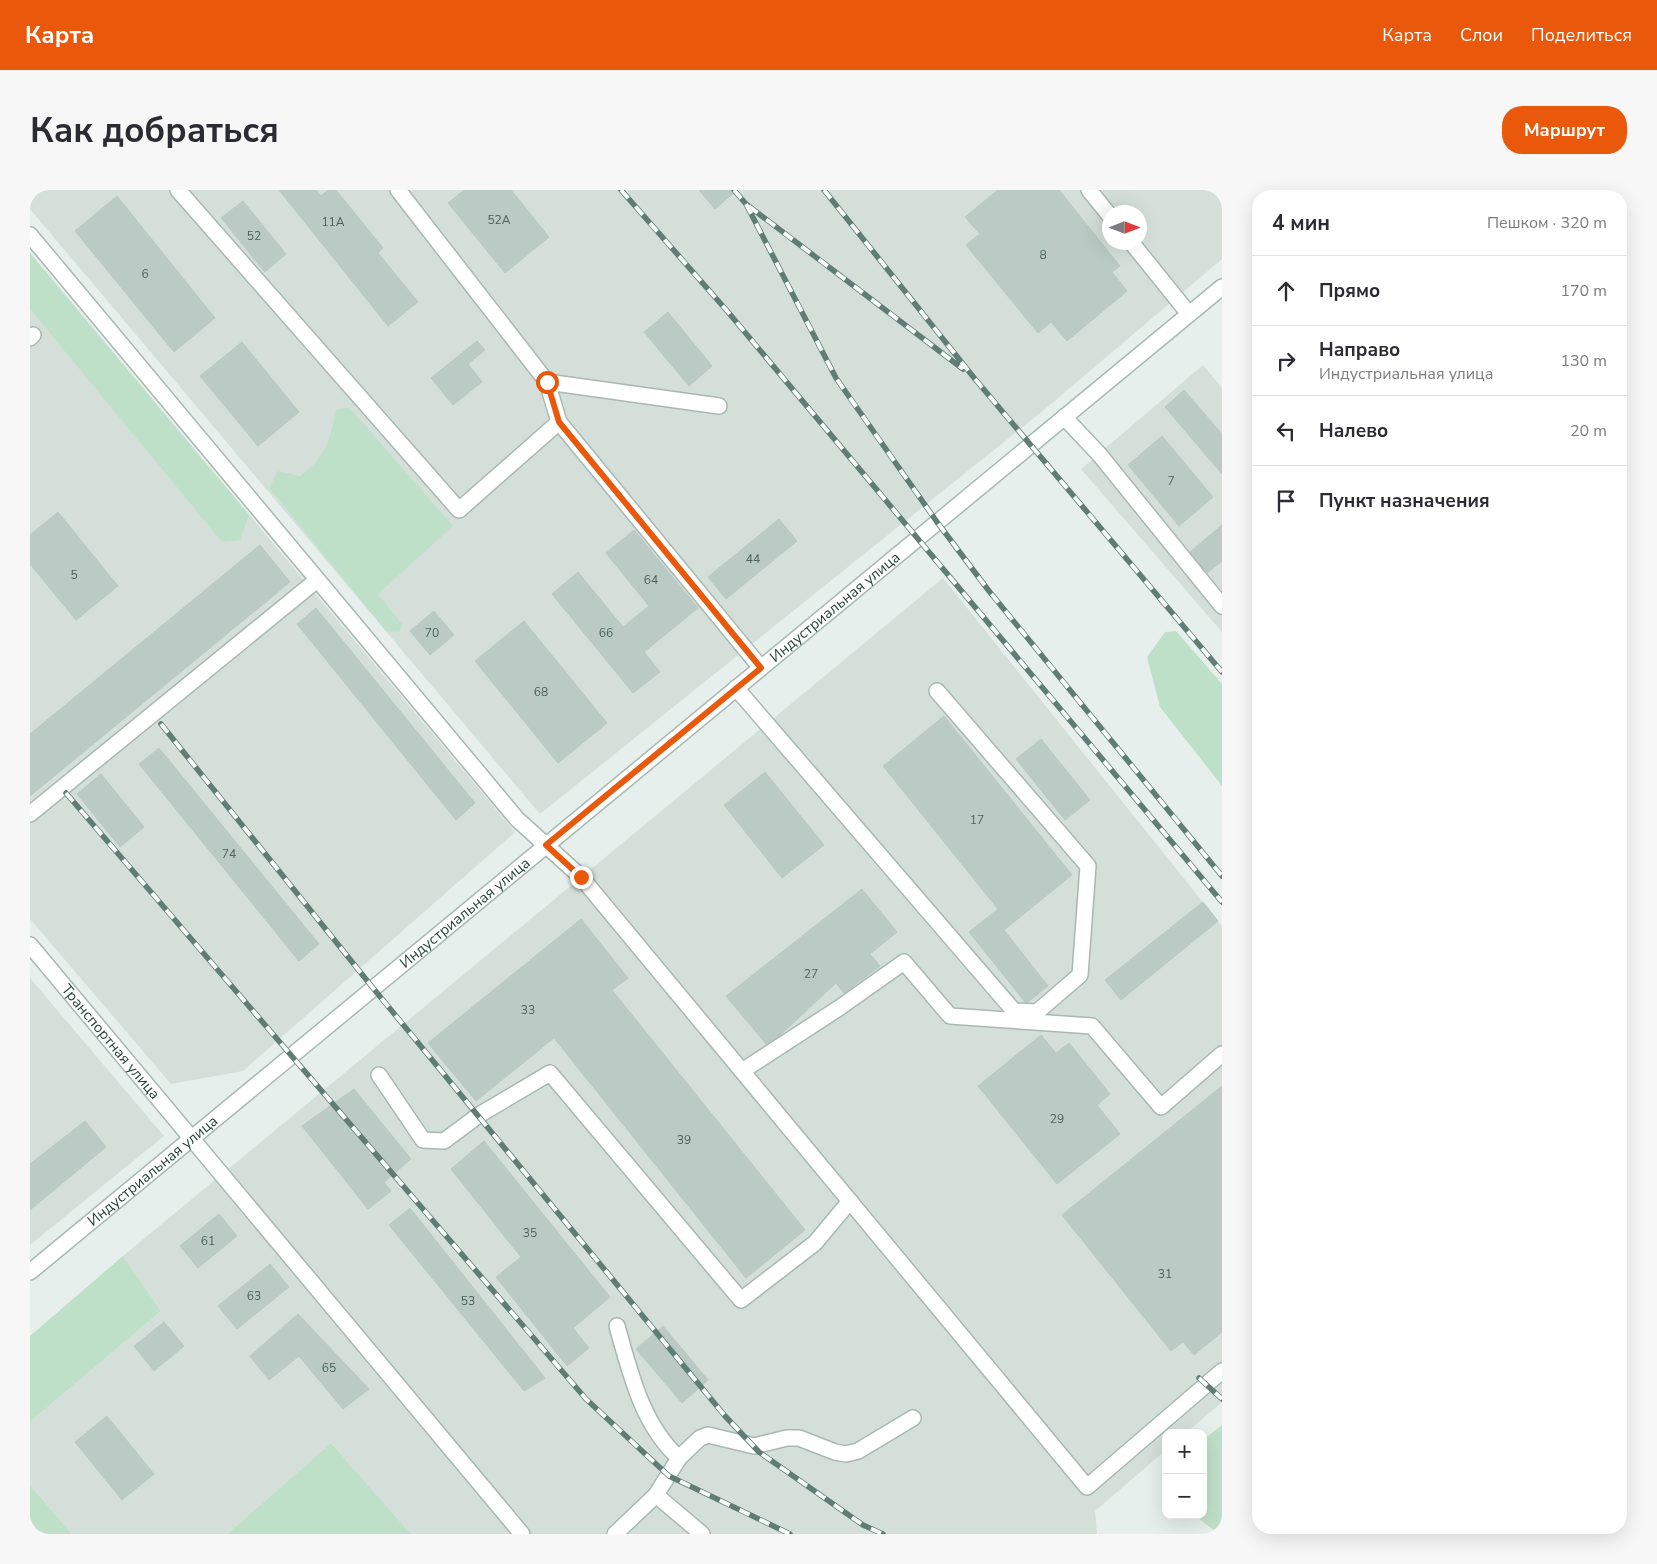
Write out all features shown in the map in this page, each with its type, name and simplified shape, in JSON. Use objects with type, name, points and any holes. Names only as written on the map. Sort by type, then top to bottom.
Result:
[{"type":"street","points":[[178,190],[459,510],[559,422]]},
{"type":"street","points":[[398,190],[547,382],[559,422],[761,668]]},
{"type":"street","points":[[1089,190],[1102,206]]},
{"type":"street","points":[[30,235],[517,819],[581,877],[1087,1488],[1222,1371]]},
{"type":"street","points":[[1137,250],[1189,314]]},
{"type":"street","name":"Индустриальная улица","points":[[30,1272],[1222,286]]},
{"type":"street","points":[[547,382],[719,406]]},
{"type":"street","points":[[1064,417],[1099,454],[1222,606]]},
{"type":"street","points":[[30,814],[317,580]]},
{"type":"street","points":[[736,688],[1014,1011],[1037,1012],[1080,975],[1088,866],[937,691]]},
{"type":"street","name":"Транспортная улица","points":[[30,945],[522,1534]]},
{"type":"street","points":[[742,1071],[839,1008],[904,962],[950,1016],[1092,1026],[1161,1106],[1222,1054]]},
{"type":"street","points":[[379,1075],[423,1140],[444,1141],[479,1115],[550,1073],[741,1300],[815,1243],[850,1201]]},
{"type":"street","points":[[617,1326],[633,1382],[658,1434],[679,1458]]},
{"type":"street","points":[[614,1534],[656,1495],[679,1458],[700,1438],[708,1435],[754,1446],[787,1438],[799,1438],[835,1452],[846,1454],[858,1452],[913,1418]]},
{"type":"street","points":[[656,1495],[702,1534]]},
{"type":"shaded area","points":[[30,190],[1222,190],[1222,259],[1045,409],[540,814],[30,209]]},
{"type":"shaded area","points":[[30,253],[515,832],[243,1071],[171,1084],[30,919]]},
{"type":"shaded area","points":[[1203,365],[1222,388],[1222,632],[1081,469]]},
{"type":"shaded area","points":[[943,578],[1222,926],[1222,1402],[1191,1429],[1162,1429],[1162,1453],[1095,1511],[1097,1534],[411,1534],[331,1443],[227,1534],[72,1534],[30,1485],[30,1422],[161,1311],[123,1256]]},
{"type":"shaded area","points":[[30,978],[164,1136],[30,1245]]},
{"type":"green space","points":[[30,253],[249,515],[240,540],[222,542],[30,309]]},
{"type":"green space","points":[[349,407],[453,526],[378,594],[402,624],[399,632],[386,631],[269,488],[278,471],[300,476],[315,463],[329,439],[336,410]]},
{"type":"green space","points":[[1176,631],[1222,684],[1222,786],[1160,707],[1147,657],[1165,632]]},
{"type":"green space","points":[[123,1256],[161,1311],[30,1422],[30,1336]]},
{"type":"green space","points":[[1222,1425],[1222,1530],[1215,1531],[1199,1519],[1207,1519],[1207,1437]]},
{"type":"green space","points":[[331,1443],[411,1534],[227,1534]]},
{"type":"green space","points":[[30,1485],[72,1534],[30,1534]]},
{"type":"building","points":[[279,190],[316,190],[321,196],[328,190],[336,190],[383,248],[378,253],[418,302],[388,326]]},
{"type":"building","points":[[464,190],[511,190],[549,237],[505,273],[448,203]]},
{"type":"building","points":[[699,190],[737,190],[715,209]]},
{"type":"building","points":[[998,190],[1059,190],[1102,244],[1102,250],[1107,250],[1120,266],[1112,272],[1127,291],[1067,341],[1051,322],[1038,333],[966,245],[980,234],[965,217]]},
{"type":"building","points":[[117,196],[215,318],[174,352],[75,231]]},
{"type":"building","points":[[243,201],[286,254],[265,272],[221,218]]},
{"type":"building","points":[[668,312],[712,366],[689,386],[644,332]]},
{"type":"building","points":[[477,341],[485,350],[468,364],[482,382],[453,405],[431,378]]},
{"type":"building","points":[[242,342],[299,412],[258,446],[200,376]]},
{"type":"building","points":[[1184,390],[1222,434],[1222,474],[1165,407]]},
{"type":"building","points":[[1162,436],[1213,497],[1179,526],[1128,465]]},
{"type":"building","points":[[58,512],[118,586],[76,620],[30,564],[30,535]]},
{"type":"building","points":[[779,519],[797,541],[726,599],[708,577]]},
{"type":"building","points":[[1222,525],[1222,561],[1207,573],[1190,552]]},
{"type":"building","points":[[634,530],[698,608],[644,652],[660,672],[633,693],[552,594],[578,572],[623,627],[649,606],[606,553]]},
{"type":"building","points":[[260,545],[290,582],[30,796],[30,734]]},
{"type":"building","points":[[316,608],[475,803],[456,820],[297,624]]},
{"type":"building","points":[[434,611],[454,635],[430,655],[410,631]]},
{"type":"building","points":[[524,621],[607,723],[558,763],[475,661]]},
{"type":"building","points":[[944,716],[1072,875],[1004,930],[1048,986],[1028,1002],[1025,1002],[969,932],[998,909],[883,766]]},
{"type":"building","points":[[1041,739],[1090,800],[1065,820],[1016,759]]},
{"type":"building","points":[[159,748],[319,944],[299,961],[139,764]]},
{"type":"building","points":[[765,772],[824,845],[782,878],[724,805]]},
{"type":"building","points":[[101,774],[144,827],[120,847],[77,794]]},
{"type":"building","points":[[862,889],[897,932],[870,954],[880,966],[844,993],[836,983],[778,1037],[766,1044],[726,996]]},
{"type":"building","points":[[1203,902],[1218,921],[1121,1000],[1105,980]]},
{"type":"building","points":[[581,919],[628,978],[612,990],[805,1230],[746,1278],[554,1038],[476,1101],[428,1043]]},
{"type":"building","points":[[1041,1035],[1056,1053],[1069,1043],[1110,1094],[1097,1105],[1120,1134],[1057,1184],[978,1086]]},
{"type":"building","points":[[1222,1086],[1222,1332],[1194,1355],[1183,1342],[1171,1351],[1062,1215]]},
{"type":"building","points":[[354,1089],[411,1159],[384,1182],[391,1191],[368,1209],[302,1126]]},
{"type":"building","points":[[85,1121],[106,1147],[30,1210],[30,1164]]},
{"type":"building","points":[[484,1141],[610,1297],[573,1328],[589,1348],[567,1366],[496,1277],[521,1257],[451,1169]]},
{"type":"building","points":[[410,1208],[545,1378],[524,1391],[389,1225]]},
{"type":"building","points":[[219,1214],[237,1236],[198,1268],[180,1246]]},
{"type":"building","points":[[270,1264],[289,1287],[237,1329],[218,1306]]},
{"type":"building","points":[[298,1314],[369,1389],[343,1409],[299,1356],[269,1380],[250,1356]]},
{"type":"building","points":[[164,1322],[184,1346],[154,1371],[134,1346]]},
{"type":"building","points":[[663,1326],[708,1380],[682,1403],[636,1349]]},
{"type":"building","points":[[107,1416],[154,1474],[122,1500],[75,1442]]},
{"type":"railway","points":[[621,190],[728,312],[1222,902]]},
{"type":"railway","points":[[734,190],[746,204],[963,369]]},
{"type":"railway","points":[[824,190],[975,379],[1222,672]]},
{"type":"railway","points":[[746,204],[836,378],[937,522],[989,591],[1222,876]]},
{"type":"railway","points":[[161,724],[373,988],[725,1416],[759,1452],[863,1525],[883,1534]]},
{"type":"railway","points":[[66,793],[586,1399],[669,1476],[790,1534]]},
{"type":"railway","points":[[1199,1378],[1222,1399]]},
{"type":"route","points":[[547,382],[559,422],[761,668],[546,845],[581,877]]}]
